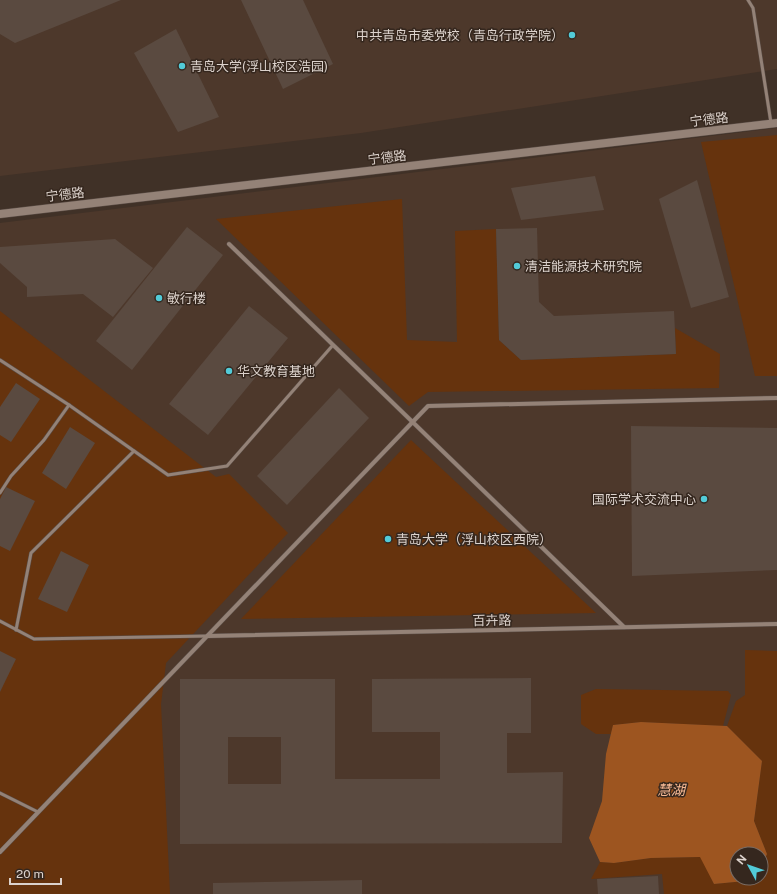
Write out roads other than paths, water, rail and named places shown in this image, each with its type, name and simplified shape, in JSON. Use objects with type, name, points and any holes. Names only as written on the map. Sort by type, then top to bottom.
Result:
[{"type":"street","name":"宁德路","points":[[0,214],[774,123]]},
{"type":"street","points":[[229,244],[624,627]]},
{"type":"street","points":[[0,852],[428,406],[777,398]]},
{"type":"street","name":"百卉路","points":[[208,636],[777,624]]},
{"type":"lane","points":[[748,0],[753,8],[774,123]]},
{"type":"lane","points":[[0,360],[68,404],[168,475],[227,466],[333,346]]},
{"type":"lane","points":[[0,493],[11,476],[44,440],[68,404]]},
{"type":"lane","points":[[16,630],[31,553],[134,451]]},
{"type":"lane","points":[[0,621],[34,639],[208,636]]},
{"type":"lane","points":[[0,793],[38,812]]},
{"type":"water","name":"慧湖","points":[[641,722],[727,726],[762,761],[754,821],[764,846],[729,846],[729,883],[714,884],[700,857],[651,858],[614,863],[600,862],[589,838],[602,801],[606,754],[613,725]]},
{"type":"place","name":"中共青岛市委党校（青岛行政学院）","points":[[572,35]]},
{"type":"place","name":"青岛大学(浮山校区浩园)","points":[[182,66]]},
{"type":"place","name":"清洁能源技术研究院","points":[[517,266]]},
{"type":"place","name":"敏行楼","points":[[159,298]]},
{"type":"place","name":"华文教育基地","points":[[229,371]]},
{"type":"place","name":"国际学术交流中心","points":[[704,499]]},
{"type":"place","name":"青岛大学（浮山校区西院）","points":[[388,539]]}]
